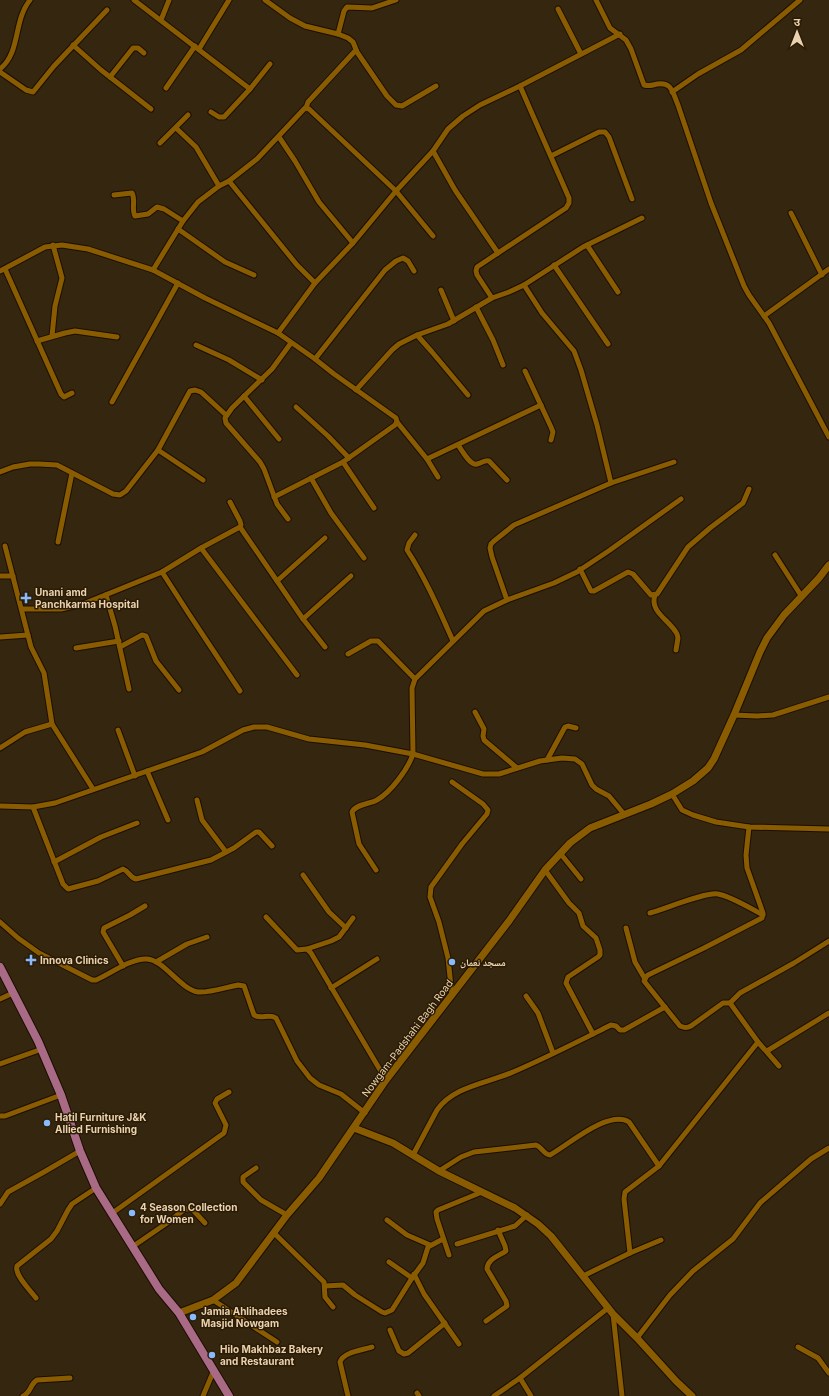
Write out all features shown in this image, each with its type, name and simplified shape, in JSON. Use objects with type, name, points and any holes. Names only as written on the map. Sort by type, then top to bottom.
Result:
[{"type":"main road","name":"Nowgam-Padshahi Bagh Road","points":[[179,1313],[213,1300],[236,1283],[287,1215],[319,1178],[386,1080],[509,921],[545,870],[560,853],[570,843],[590,828],[672,794],[693,782],[708,768],[714,759],[734,715],[760,652],[776,624],[802,597],[829,565]]},
{"type":"main road","points":[[0,967],[42,1049],[61,1095],[80,1151],[96,1188],[159,1289],[179,1313],[230,1396]]},
{"type":"main road","points":[[354,1128],[386,1140],[440,1171],[527,1215],[545,1230],[613,1314],[692,1396]]},
{"type":"street","points":[[0,69],[12,55],[23,11],[30,0]]},
{"type":"street","points":[[134,0],[250,88]]},
{"type":"street","points":[[161,20],[169,0]]},
{"type":"street","points":[[166,88],[197,48],[229,0]]},
{"type":"street","points":[[265,0],[290,18],[305,26],[348,38],[353,42],[356,50],[387,96],[398,106],[402,106],[436,86]]},
{"type":"street","points":[[338,34],[344,11],[347,7],[372,8],[396,0]]},
{"type":"street","points":[[596,0],[610,28],[620,34],[631,48],[644,85],[648,86],[664,82],[672,92],[678,105],[708,196],[749,295],[764,316],[829,437]]},
{"type":"street","points":[[672,92],[698,74],[741,50],[800,0]]},
{"type":"street","points":[[558,8],[581,54]]},
{"type":"street","points":[[0,72],[26,90],[33,92],[73,45],[107,10]]},
{"type":"street","points":[[278,333],[315,283],[353,243],[396,191],[433,151],[448,129],[480,105],[620,34]]},
{"type":"street","points":[[73,45],[110,77],[151,109]]},
{"type":"street","points":[[110,77],[133,48],[138,48],[144,53]]},
{"type":"street","points":[[153,270],[183,220],[198,202],[219,186],[229,181],[257,159],[279,137],[302,110],[306,108],[308,102],[356,50]]},
{"type":"street","points":[[211,112],[219,117],[224,117],[270,64]]},
{"type":"street","points":[[492,298],[476,271],[478,266],[568,205],[569,198],[520,86]]},
{"type":"street","points":[[306,108],[309,109],[396,191],[433,236]]},
{"type":"street","points":[[160,143],[188,115]]},
{"type":"street","points":[[176,128],[196,147],[219,186]]},
{"type":"street","points":[[551,156],[599,132],[605,132],[609,137],[632,199]]},
{"type":"street","points":[[279,137],[319,202],[353,243]]},
{"type":"street","points":[[433,151],[455,190],[498,253]]},
{"type":"street","points":[[229,181],[297,265],[315,283]]},
{"type":"street","points":[[114,195],[132,193],[134,198],[135,216],[148,214],[157,207],[164,209],[183,220]]},
{"type":"street","points":[[791,213],[822,275]]},
{"type":"street","points":[[356,390],[399,344],[454,321],[492,298],[524,285],[587,245],[642,218]]},
{"type":"street","points":[[178,229],[225,262],[254,275]]},
{"type":"street","points":[[52,336],[55,306],[62,278],[53,245]]},
{"type":"street","points":[[72,393],[62,396],[2,270],[38,250],[53,245],[88,249],[153,270],[278,333],[396,418],[397,422],[427,459],[438,477]]},
{"type":"street","points":[[587,245],[618,292]]},
{"type":"street","points":[[315,359],[385,270],[396,261],[403,258],[408,260],[414,271]]},
{"type":"street","points":[[554,265],[608,344]]},
{"type":"street","points":[[764,316],[829,269]]},
{"type":"street","points":[[112,402],[178,283]]},
{"type":"street","points":[[524,285],[542,313],[574,351],[598,425],[611,483]]},
{"type":"street","points":[[441,290],[454,321]]},
{"type":"street","points":[[476,307],[493,340],[503,365]]},
{"type":"street","points":[[37,341],[75,331],[117,337]]},
{"type":"street","points":[[416,336],[432,352],[468,395]]},
{"type":"street","points":[[288,519],[277,504],[260,462],[226,423],[225,418],[226,415],[244,396],[262,380],[292,343]]},
{"type":"street","points":[[196,345],[247,370],[262,380]]},
{"type":"street","points":[[525,371],[552,430],[551,440]]},
{"type":"street","points":[[0,472],[13,467],[39,464],[58,465],[72,474],[113,494],[120,495],[126,491],[158,450],[190,391],[193,390],[201,392],[226,415]]},
{"type":"street","points":[[244,396],[279,440]]},
{"type":"street","points":[[427,459],[541,405]]},
{"type":"street","points":[[296,407],[328,436],[349,458]]},
{"type":"street","points":[[274,497],[343,462],[393,427],[397,422]]},
{"type":"street","points":[[458,444],[472,463],[476,465],[490,461],[507,480]]},
{"type":"street","points":[[158,450],[202,480]]},
{"type":"street","points":[[343,462],[374,508]]},
{"type":"street","points":[[506,600],[490,548],[494,541],[514,525],[611,483],[674,462]]},
{"type":"street","points":[[58,542],[72,474]]},
{"type":"street","points":[[311,478],[331,513],[364,558]]},
{"type":"street","points":[[676,650],[678,638],[677,634],[654,607],[654,595],[659,592],[688,547],[743,503],[749,489]]},
{"type":"street","points":[[376,870],[359,844],[352,812],[356,807],[375,801],[386,792],[407,769],[413,754],[411,692],[415,680],[484,611],[506,600],[554,583],[580,569],[610,550],[681,499]]},
{"type":"street","points":[[230,502],[240,521],[240,527],[303,619],[326,647]]},
{"type":"street","points":[[22,609],[68,608],[83,604],[162,572],[201,548],[240,527]]},
{"type":"street","points":[[416,535],[409,543],[407,550],[420,569],[453,641]]},
{"type":"street","points":[[277,581],[325,538]]},
{"type":"street","points":[[5,546],[33,652],[44,673],[52,724],[93,789]]},
{"type":"street","points":[[201,548],[297,675]]},
{"type":"street","points":[[775,555],[802,597]]},
{"type":"street","points":[[580,569],[591,591],[594,591],[628,572],[633,574],[651,595],[654,595]]},
{"type":"street","points":[[162,572],[188,614],[240,691]]},
{"type":"street","points":[[0,576],[13,576]]},
{"type":"street","points":[[303,619],[351,576]]},
{"type":"street","points":[[106,595],[119,641],[129,689]]},
{"type":"street","points":[[0,637],[28,635]]},
{"type":"street","points":[[120,647],[142,635],[146,636],[156,661],[179,690]]},
{"type":"street","points":[[76,648],[119,641]]},
{"type":"street","points":[[348,654],[371,641],[378,641],[415,680]]},
{"type":"street","points":[[734,715],[773,715],[829,697]]},
{"type":"street","points":[[475,712],[484,729],[484,740],[517,768]]},
{"type":"street","points":[[0,748],[25,732],[52,724]]},
{"type":"street","points":[[547,760],[565,727],[568,726],[576,728]]},
{"type":"street","points":[[0,806],[33,807],[55,803],[202,752],[243,730],[254,727],[267,727],[310,739],[365,745],[413,754],[483,774],[499,774],[531,763],[570,758],[578,760],[582,764],[592,785],[596,789],[610,796],[624,814]]},
{"type":"street","points":[[118,730],[134,776]]},
{"type":"street","points":[[147,771],[168,820]]},
{"type":"street","points":[[452,782],[483,804],[488,810],[487,814],[462,844],[431,887],[430,891],[430,897],[439,922],[446,949],[452,996]]},
{"type":"street","points":[[672,794],[679,806],[687,813],[716,822],[749,827],[829,829]]},
{"type":"street","points":[[197,800],[202,820],[226,852]]},
{"type":"street","points":[[33,807],[63,884],[68,889],[98,881],[121,869],[125,869],[133,878],[140,878],[205,862],[226,852],[256,832],[259,832],[272,846]]},
{"type":"street","points":[[54,862],[101,837],[137,823]]},
{"type":"street","points":[[749,827],[746,856],[747,868],[763,915]]},
{"type":"street","points":[[560,853],[581,879]]},
{"type":"street","points":[[545,870],[569,903],[579,913],[584,926],[594,936],[600,950],[600,955],[598,957],[568,977],[566,983],[593,1034]]},
{"type":"street","points":[[303,875],[329,912],[346,928]]},
{"type":"street","points":[[650,913],[704,896],[716,894],[723,895],[763,915]]},
{"type":"street","points":[[123,966],[103,932],[104,928],[145,906]]},
{"type":"street","points":[[644,979],[648,975],[759,921],[763,915]]},
{"type":"street","points":[[266,917],[297,950],[307,949],[335,940],[353,918]]},
{"type":"street","points":[[0,922],[18,938],[39,953],[86,978],[96,980],[123,966],[146,959],[156,962],[176,979],[198,992],[238,985],[244,986],[254,1014],[258,1017],[273,1016],[276,1018],[297,1061],[310,1078],[319,1085],[341,1094],[365,1112]]},
{"type":"street","points":[[626,928],[635,962],[645,983],[680,1026],[688,1028],[723,1003],[730,1003],[740,993],[794,963],[829,941]]},
{"type":"street","points":[[156,962],[187,944],[207,937]]},
{"type":"street","points":[[307,949],[311,953],[386,1080]]},
{"type":"street","points":[[331,988],[377,958]]},
{"type":"street","points":[[0,999],[13,993]]},
{"type":"street","points":[[526,996],[538,1013],[554,1053]]},
{"type":"street","points":[[730,1003],[758,1042],[779,1066]]},
{"type":"street","points":[[413,1155],[437,1110],[446,1100],[476,1084],[514,1072],[611,1025],[616,1026],[620,1030],[624,1030],[665,1007]]},
{"type":"street","points":[[767,1051],[829,1013]]},
{"type":"street","points":[[630,1253],[624,1199],[626,1189],[659,1166],[758,1042]]},
{"type":"street","points":[[0,1064],[42,1049]]},
{"type":"street","points":[[111,1214],[224,1133],[226,1125],[214,1103],[217,1099],[229,1092]]},
{"type":"street","points":[[0,1116],[5,1116],[61,1095]]},
{"type":"street","points":[[440,1171],[467,1154],[482,1150],[536,1145],[546,1154],[550,1155],[600,1123],[620,1119],[629,1122],[659,1166]]},
{"type":"street","points":[[637,1338],[670,1295],[693,1271],[733,1239],[760,1203],[805,1164],[829,1148]]},
{"type":"street","points":[[0,1204],[8,1192],[80,1151]]},
{"type":"street","points":[[256,1168],[243,1177],[243,1182],[261,1200],[287,1215]]},
{"type":"street","points":[[36,1298],[18,1274],[16,1269],[17,1266],[51,1239],[72,1204],[96,1188]]},
{"type":"street","points":[[449,1255],[436,1219],[436,1212],[482,1192]]},
{"type":"street","points":[[132,1247],[167,1223],[184,1208],[192,1209],[205,1223]]},
{"type":"street","points":[[457,1244],[477,1239],[498,1230],[515,1226],[527,1215]]},
{"type":"street","points":[[387,1220],[407,1235],[430,1245]]},
{"type":"street","points":[[486,1321],[507,1306],[506,1301],[487,1269],[490,1262],[506,1251],[506,1246],[498,1230]]},
{"type":"street","points":[[274,1233],[321,1280],[325,1286],[325,1297],[333,1307]]},
{"type":"street","points":[[325,1286],[343,1285],[355,1296],[385,1313],[392,1310],[422,1263],[430,1245],[443,1239]]},
{"type":"street","points":[[582,1276],[661,1240]]},
{"type":"street","points":[[389,1262],[413,1276],[459,1344]]},
{"type":"street","points":[[213,1300],[277,1342]]},
{"type":"street","points":[[494,1396],[520,1378],[608,1308]]},
{"type":"street","points":[[613,1314],[622,1396]]},
{"type":"street","points":[[390,1330],[400,1351],[404,1354],[408,1353],[445,1323]]},
{"type":"street","points":[[348,1396],[340,1359],[345,1355],[372,1347]]},
{"type":"street","points":[[798,1347],[818,1358],[829,1373]]},
{"type":"street","points":[[203,1396],[214,1370]]},
{"type":"street","points":[[23,1396],[29,1392],[33,1382],[38,1380],[70,1378]]},
{"type":"street","points":[[520,1378],[531,1396]]},
{"type":"place","name":"Unani amd Panchkarma Hospital","points":[[26,598]]},
{"type":"place","name":"Innova Clinics","points":[[31,960]]},
{"type":"place","name":"مسجد نعمان","points":[[452,962]]},
{"type":"place","name":"Hatil Furniture J&K Allied Furnishing","points":[[47,1123]]},
{"type":"place","name":"4 Season Collection for Women","points":[[132,1213]]},
{"type":"place","name":"Jamia Ahlihadees Masjid Nowgam","points":[[193,1317]]},
{"type":"place","name":"Hilo Makhbaz Bakery and Restaurant","points":[[212,1355]]}]
